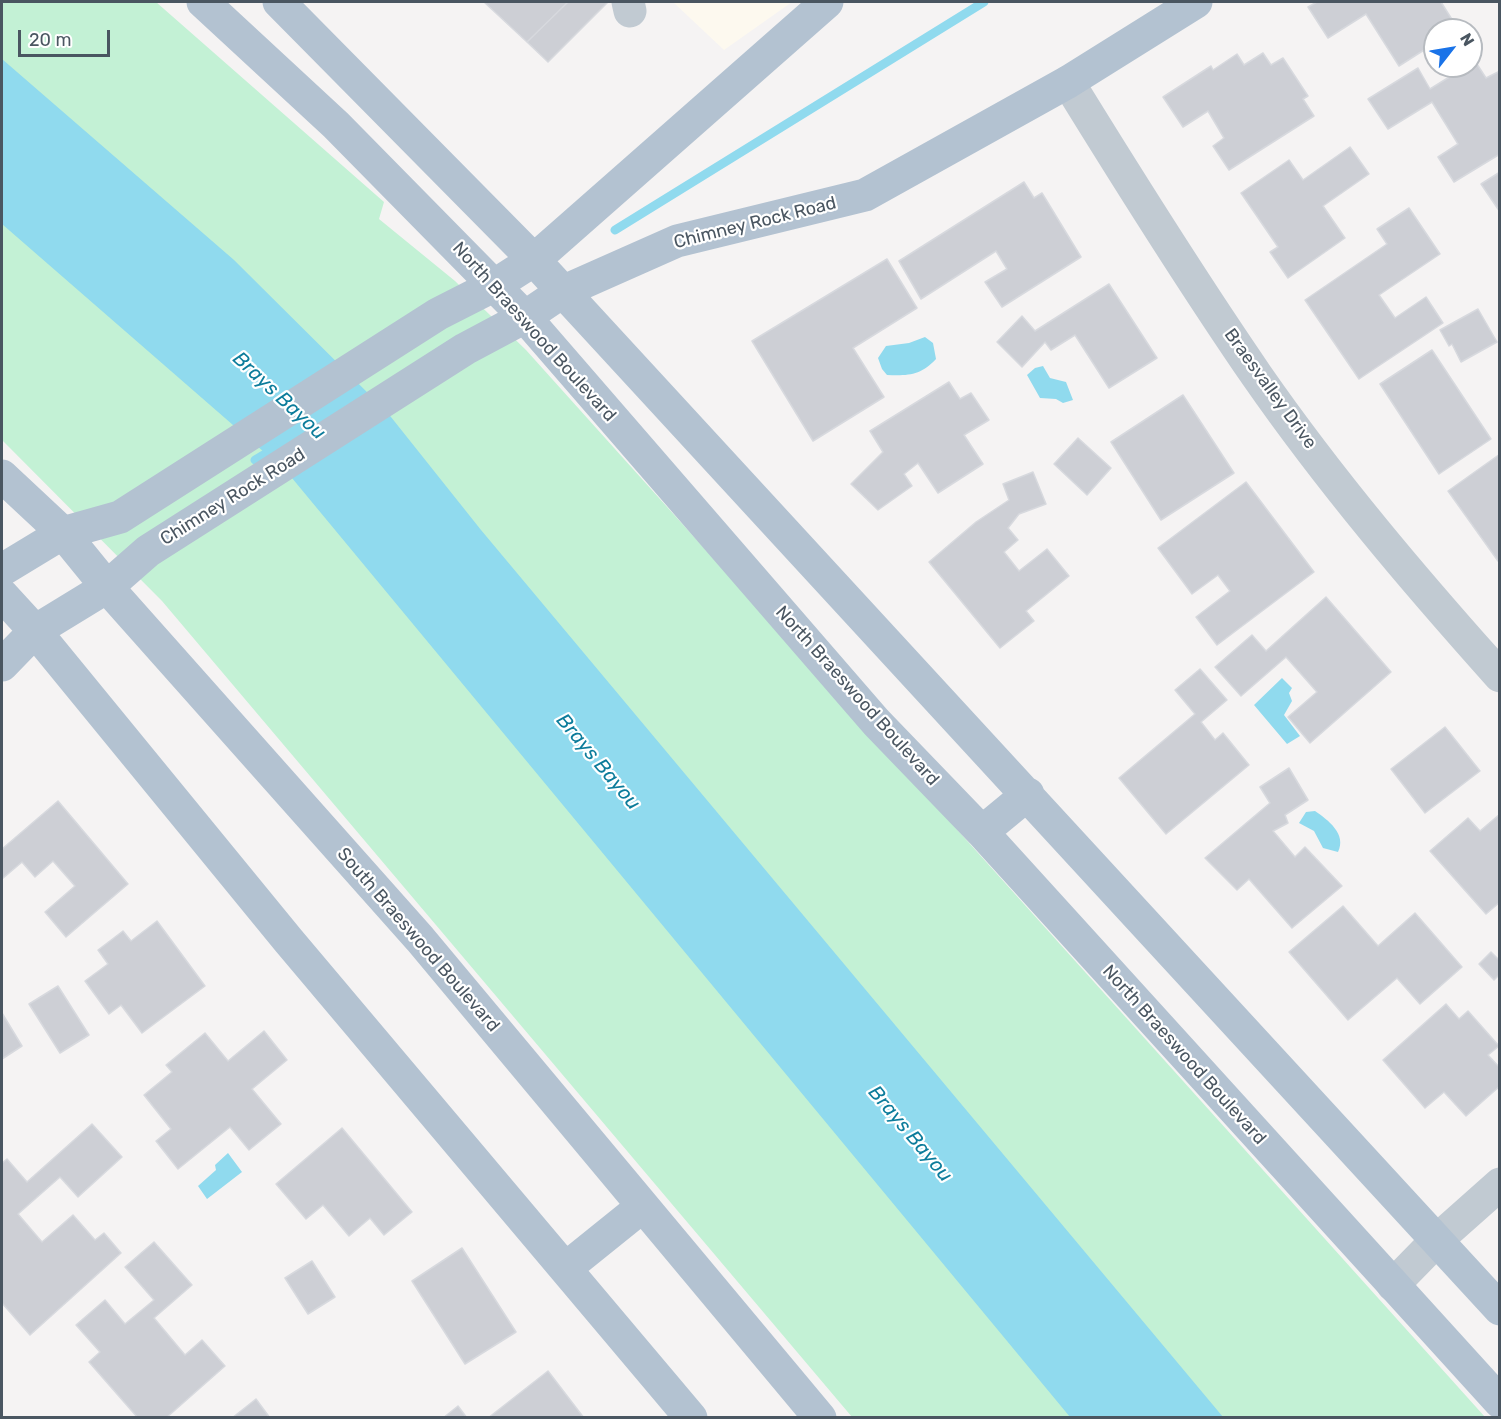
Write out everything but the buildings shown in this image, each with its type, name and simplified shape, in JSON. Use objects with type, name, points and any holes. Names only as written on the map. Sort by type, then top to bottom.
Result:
[{"type":"main road","name":"North Braeswood Boulevard","points":[[203,2],[336,125],[525,316],[876,722],[982,832],[1500,1402]]},
{"type":"main road","points":[[279,2],[534,260],[1500,1309]]},
{"type":"main road","points":[[2,570],[63,533],[120,517],[438,314],[495,285],[534,260],[827,2]]},
{"type":"main road","name":"Chimney Rock Road","points":[[35,631],[107,587],[148,551],[465,349],[525,316],[562,292],[677,241],[865,195],[1068,82],[1196,2]]},
{"type":"main road","name":"South Braeswood Boulevard","points":[[2,476],[63,533],[107,587],[420,939],[820,1418]]},
{"type":"main road","points":[[2,595],[35,631],[288,940],[691,1418]]},
{"type":"main road","points":[[2,665],[35,631]]},
{"type":"main road","points":[[982,832],[1028,794]]},
{"type":"main road","points":[[566,1268],[643,1206]]},
{"type":"street","name":"Braesvalley Drive","points":[[1068,82],[1163,237],[1258,378],[1382,539],[1500,676]]},
{"type":"street","points":[[1393,1285],[1437,1240],[1500,1184]]},
{"type":"shaded area","points":[[673,2],[792,2],[724,50]]},
{"type":"green space","points":[[2,2],[156,2],[384,202],[379,219],[455,281],[526,350],[1485,1417],[852,1417],[162,601],[2,440]]},
{"type":"water","name":"Brays Bayou","points":[[2,59],[234,260],[387,412],[481,530],[1223,1417],[1070,1417],[287,472],[2,224]]},
{"type":"water","points":[[925,337],[933,343],[936,359],[914,373],[887,375],[878,358],[886,346],[909,343]]},
{"type":"water","points":[[1043,366],[1050,378],[1066,382],[1073,400],[1063,403],[1056,399],[1040,398],[1027,375],[1035,368]]},
{"type":"water","points":[[1282,678],[1292,688],[1289,693],[1292,701],[1284,715],[1300,736],[1287,744],[1254,705]]},
{"type":"water","points":[[1315,811],[1338,833],[1340,845],[1338,852],[1323,848],[1314,831],[1299,823],[1306,812]]},
{"type":"water","points":[[228,1153],[242,1172],[207,1199],[198,1186],[216,1170],[215,1165]]},
{"type":"waterway","points":[[615,230],[984,2]]},
{"type":"waterway","points":[[255,460],[275,448]]}]
